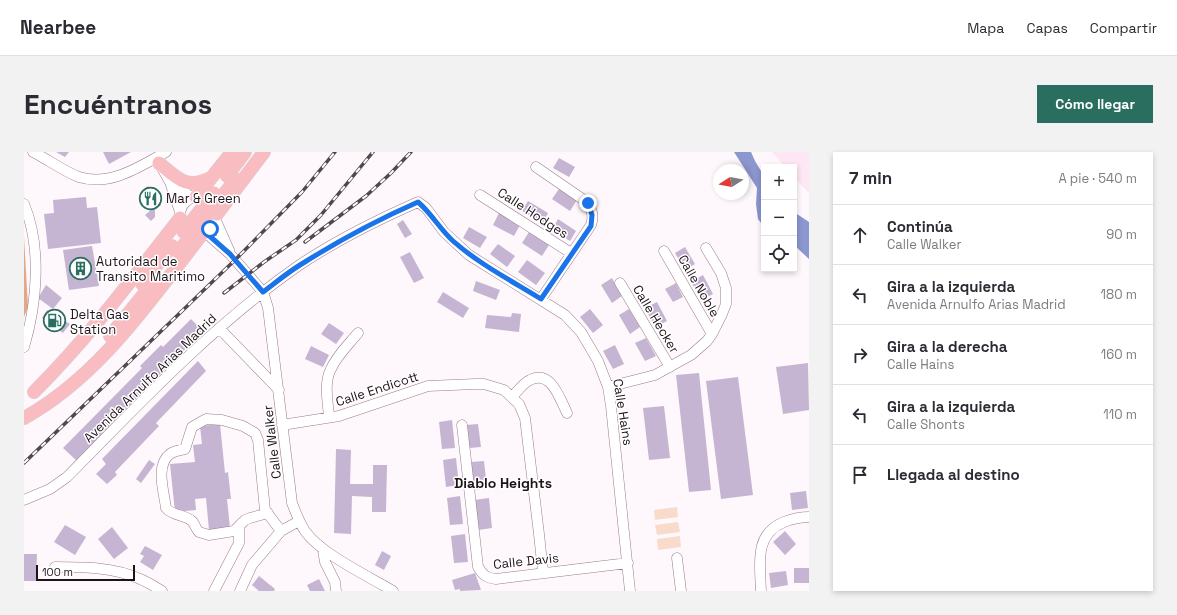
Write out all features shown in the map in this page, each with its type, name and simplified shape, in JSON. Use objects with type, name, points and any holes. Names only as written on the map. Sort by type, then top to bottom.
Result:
[{"type":"main road","points":[[216,218],[232,152]]},
{"type":"main road","points":[[24,417],[90,358],[111,335],[245,152]]},
{"type":"main road","points":[[159,156],[179,180],[187,183],[200,183],[227,177],[257,152]]},
{"type":"main road","points":[[194,198],[264,152]]},
{"type":"main road","points":[[173,250],[180,215]]},
{"type":"main road","points":[[29,396],[85,349],[173,250],[204,233]]},
{"type":"street","points":[[33,152],[68,172],[80,177],[91,179],[116,177],[127,173],[159,156],[170,182],[180,215],[186,229],[197,234],[204,233],[212,227],[216,218],[214,207],[210,201],[203,198],[194,198],[186,202],[180,215]]},
{"type":"street","points":[[536,167],[588,203],[592,211],[593,219],[591,226],[571,253],[541,299]]},
{"type":"street","points":[[170,182],[194,198]]},
{"type":"street","name":"Calle Hodges","points":[[480,195],[571,253]]},
{"type":"street","name":"Avenida Arnulfo Arias Madrid","points":[[24,500],[50,489],[67,477],[192,352],[263,292],[299,266],[337,243],[377,220],[418,202]]},
{"type":"street","name":"Calle Hains","points":[[418,202],[426,208],[444,232],[469,254],[565,315],[580,332],[598,361],[608,387],[630,591]]},
{"type":"street","points":[[24,204],[30,218],[35,263],[34,300],[28,334],[24,347]]},
{"type":"street","name":"Calle Walker","points":[[216,218],[230,254]]},
{"type":"street","name":"Calle Walker","points":[[204,233],[230,254],[263,292],[268,308],[292,503],[299,521],[305,532],[323,550],[393,591]]},
{"type":"street","points":[[608,387],[655,375],[691,355],[707,341],[712,334],[726,304],[726,288],[721,274],[706,248]]},
{"type":"street","name":"Calle Noble","points":[[664,252],[712,334]]},
{"type":"street","name":"Calle Hecker","points":[[620,283],[670,367]]},
{"type":"street","points":[[219,328],[279,390]]},
{"type":"street","points":[[329,417],[328,388],[330,371],[337,359],[358,333]]},
{"type":"street","points":[[512,397],[530,380],[541,378],[550,382],[567,413]]},
{"type":"street","name":"Calle Endicott","points":[[282,425],[339,416],[428,386],[484,384],[504,390],[519,404],[525,418],[540,534],[543,572]]},
{"type":"street","points":[[268,514],[244,520],[234,532],[204,534],[198,532],[193,521],[168,512],[166,508],[161,469],[163,461],[171,454],[185,449],[192,427],[206,419],[222,420],[243,426],[255,433],[258,440],[265,510],[281,530]]},
{"type":"street","name":"Calle Davis","points":[[462,424],[478,567],[482,574],[488,578],[496,579],[543,572],[628,563]]},
{"type":"street","points":[[761,591],[761,548],[768,532],[778,525],[791,520],[809,517]]},
{"type":"street","points":[[240,591],[252,565],[281,530],[299,521]]},
{"type":"street","points":[[214,591],[239,543],[239,527]]},
{"type":"street","points":[[323,550],[325,562],[335,582],[336,591]]},
{"type":"street","points":[[677,558],[681,591]]},
{"type":"street","points":[[55,567],[81,567],[112,570],[140,579],[162,591]]},
{"type":"shaded area","points":[[772,152],[809,152],[809,193],[797,180],[797,164],[782,164]]},
{"type":"shaded area","points":[[24,237],[28,307],[24,317]]},
{"type":"shaded area","points":[[677,507],[678,517],[655,520],[654,510]]},
{"type":"shaded area","points":[[678,522],[680,532],[657,535],[655,525]]},
{"type":"shaded area","points":[[680,536],[681,547],[658,550],[657,539]]},
{"type":"water","points":[[734,152],[751,152],[761,171],[761,223],[758,219],[756,204],[757,188],[749,175],[749,164],[742,164]]},
{"type":"water","points":[[797,214],[809,222],[809,259],[797,248]]},
{"type":"building","points":[[56,152],[69,152],[65,157]]},
{"type":"building","points":[[103,152],[131,152],[109,164]]},
{"type":"building","points":[[559,158],[575,167],[569,177],[553,168]]},
{"type":"building","name":"Mar & Green","points":[[148,186],[161,205],[155,210],[155,217],[151,221],[145,215],[153,208],[142,191]]},
{"type":"building","points":[[559,189],[577,200],[570,211],[552,199]]},
{"type":"building","points":[[86,197],[87,208],[97,207],[101,243],[48,249],[44,214],[54,213],[53,200]]},
{"type":"building","points":[[528,201],[548,213],[543,223],[522,211]]},
{"type":"building","points":[[499,213],[520,225],[514,236],[493,225]]},
{"type":"building","points":[[558,219],[576,231],[570,241],[552,230]]},
{"type":"building","points":[[403,220],[412,234],[405,238],[397,224]]},
{"type":"building","points":[[469,227],[487,237],[480,248],[463,238]]},
{"type":"building","points":[[529,232],[549,245],[542,256],[522,243]]},
{"type":"building","points":[[498,244],[515,256],[507,267],[490,254]]},
{"type":"building","name":"Autoridad de Transito Maritimo","points":[[92,246],[99,286],[69,290],[63,250]]},
{"type":"building","points":[[685,247],[695,264],[685,270],[675,253]]},
{"type":"building","points":[[410,252],[424,278],[414,283],[400,257]]},
{"type":"building","points":[[527,260],[545,273],[536,285],[518,272]]},
{"type":"building","points":[[703,275],[713,294],[702,300],[691,282]]},
{"type":"building","points":[[612,278],[622,296],[612,303],[601,285]]},
{"type":"building","points":[[476,281],[500,290],[496,300],[473,291]]},
{"type":"building","points":[[676,283],[683,297],[673,302],[665,289]]},
{"type":"building","points":[[46,285],[62,298],[53,309],[38,298]]},
{"type":"building","points":[[443,292],[469,308],[463,318],[437,302]]},
{"type":"building","points":[[657,302],[667,321],[655,327],[645,308]]},
{"type":"building","points":[[590,309],[603,325],[593,333],[580,317]]},
{"type":"building","points":[[629,309],[640,327],[630,334],[619,315]]},
{"type":"building","name":"Delta Gas Station","points":[[47,310],[70,324],[63,333],[42,318]]},
{"type":"building","points":[[512,313],[521,314],[519,332],[485,328],[487,315],[511,317]]},
{"type":"building","points":[[191,319],[203,331],[76,460],[63,448],[142,368],[140,366],[161,345],[163,347]]},
{"type":"building","points":[[329,323],[344,333],[336,344],[321,334]]},
{"type":"building","points":[[646,338],[656,356],[645,361],[635,343]]},
{"type":"building","points":[[615,345],[624,364],[613,369],[603,351]]},
{"type":"building","points":[[311,346],[329,355],[323,367],[305,359]]},
{"type":"building","points":[[198,361],[206,371],[156,423],[159,426],[115,472],[117,475],[107,484],[96,474],[106,464],[102,459]]},
{"type":"building","points":[[808,363],[809,410],[783,414],[776,367]]},
{"type":"building","points":[[699,373],[711,490],[689,492],[676,375]]},
{"type":"building","points":[[738,377],[753,495],[721,499],[706,381]]},
{"type":"building","points":[[664,406],[670,458],[649,460],[643,408]]},
{"type":"building","points":[[452,420],[455,448],[442,449],[439,422]]},
{"type":"building","points":[[220,424],[225,473],[228,472],[231,499],[227,499],[230,528],[209,530],[206,498],[195,499],[196,510],[175,512],[170,464],[195,462],[193,445],[202,444],[200,426]]},
{"type":"building","points":[[478,424],[481,447],[469,448],[466,425]]},
{"type":"building","points":[[336,449],[351,450],[350,484],[373,484],[373,465],[387,465],[386,512],[372,512],[372,497],[352,496],[351,534],[334,533]]},
{"type":"building","points":[[456,458],[459,485],[446,487],[443,460]]},
{"type":"building","points":[[149,460],[155,464],[141,483],[136,479]]},
{"type":"building","points":[[484,461],[487,488],[474,490],[471,462]]},
{"type":"building","points":[[806,491],[808,508],[792,510],[790,493]]},
{"type":"building","points":[[460,496],[463,524],[450,525],[447,498]]},
{"type":"building","points":[[489,498],[492,528],[478,530],[474,500]]},
{"type":"building","points":[[65,525],[86,537],[75,555],[54,542]]},
{"type":"building","points":[[112,527],[128,548],[114,559],[98,539]]},
{"type":"building","points":[[785,531],[796,544],[785,555],[773,542]]},
{"type":"building","points":[[465,534],[468,562],[454,563],[451,536]]},
{"type":"building","points":[[145,546],[162,555],[153,570],[140,562],[144,556],[140,554]]},
{"type":"building","points":[[382,551],[391,556],[384,570],[375,565]]},
{"type":"building","points":[[24,554],[37,554],[36,581],[24,581]]},
{"type":"building","points":[[794,568],[809,568],[809,583],[794,583]]},
{"type":"building","points":[[786,571],[788,585],[771,588],[769,573]]},
{"type":"building","points":[[475,573],[481,590],[455,590],[452,580]]},
{"type":"building","points":[[259,576],[275,589],[274,591],[259,591],[252,585]]},
{"type":"building","points":[[319,579],[325,591],[310,591],[307,585]]},
{"type":"railway","points":[[24,463],[235,260],[302,192],[335,152]]},
{"type":"railway","points":[[224,293],[264,262],[296,240],[321,215],[373,152]]},
{"type":"railway","points":[[305,242],[366,196],[411,152]]},
{"type":"place","name":"Mar & Green","points":[[151,198]]},
{"type":"place","name":"Autoridad de Transito Maritimo","points":[[81,268]]},
{"type":"place","name":"Delta Gas Station","points":[[55,321]]},
{"type":"district","name":"Diablo Heights","points":[[503,483]]},
{"type":"route","points":[[210,229],[205,232],[230,254],[263,292],[299,266],[337,243],[377,220],[418,202],[426,208],[444,232],[469,254],[541,299],[571,253],[591,226],[593,219],[592,211],[588,203]]}]
